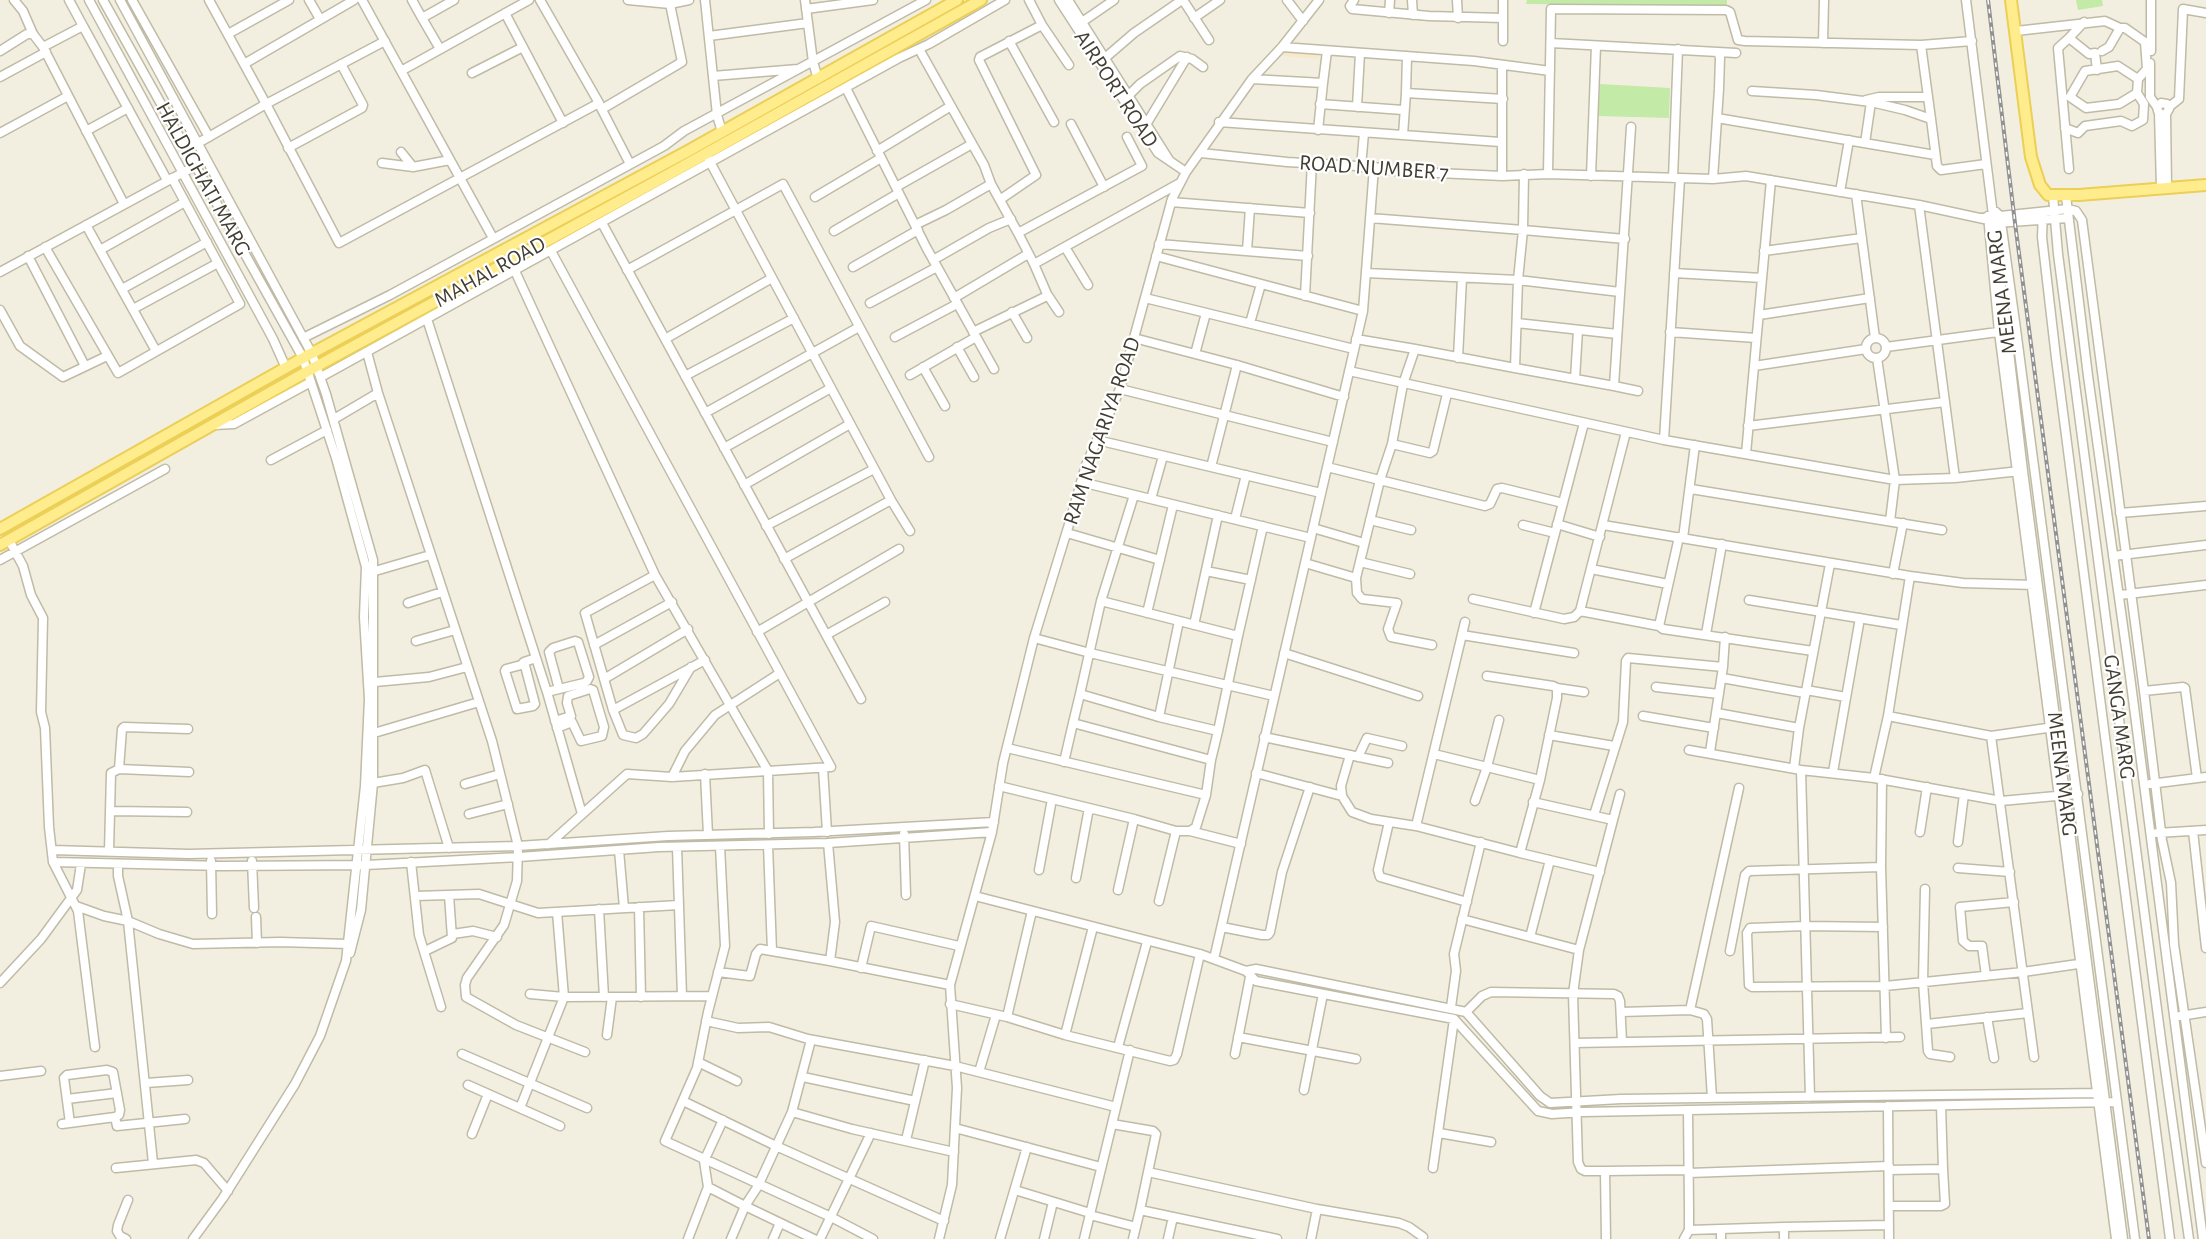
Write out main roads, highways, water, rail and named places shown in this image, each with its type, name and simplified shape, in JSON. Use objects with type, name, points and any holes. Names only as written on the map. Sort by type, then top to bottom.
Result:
[{"type":"main road","name":"MAHAL ROAD","points":[[1,526],[307,356],[722,132],[957,0]]},
{"type":"main road","name":"MAHAL ROAD","points":[[5,542],[213,425],[314,374],[708,159],[981,0]]},
{"type":"main road","points":[[2011,0],[2031,157],[2040,184],[2049,195],[2066,196],[2206,185]]},
{"type":"railway","points":[[1988,0],[2015,223],[2149,1239]]}]
